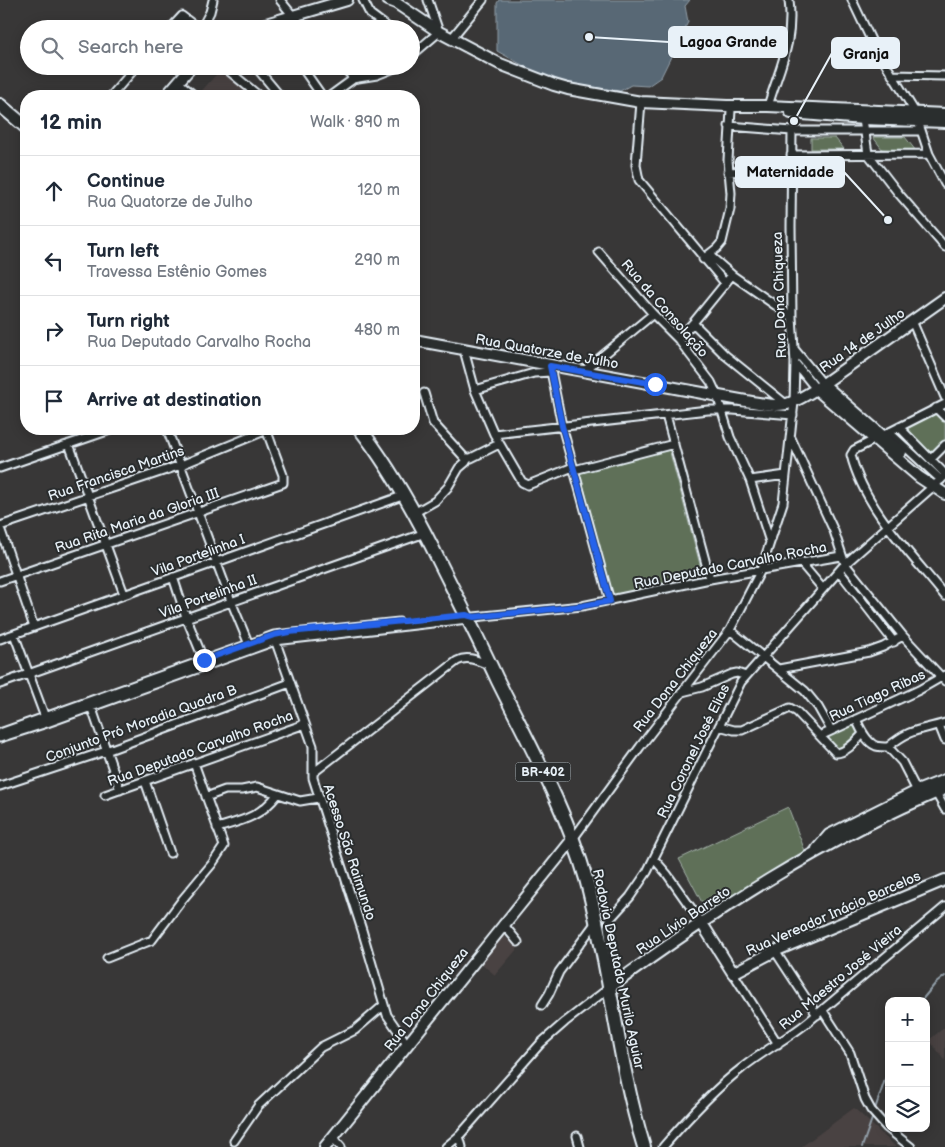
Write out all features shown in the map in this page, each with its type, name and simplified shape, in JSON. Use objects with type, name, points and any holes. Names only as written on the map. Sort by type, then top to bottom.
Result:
[{"type":"highway","points":[[0,105],[20,122]]},
{"type":"highway","name":"Rodovia Deputado Murilo Aguiar","points":[[365,435],[405,495],[469,617],[573,839],[585,878],[612,986],[637,1124],[644,1147]]},
{"type":"street","points":[[205,20],[210,12],[213,0]]},
{"type":"street","points":[[280,0],[296,20]]},
{"type":"street","points":[[286,20],[324,3],[347,0]]},
{"type":"street","points":[[363,0],[370,14],[378,20]]},
{"type":"street","points":[[437,0],[428,2],[439,32]]},
{"type":"street","points":[[451,39],[483,0]]},
{"type":"street","points":[[768,106],[789,44],[791,20],[789,0]]},
{"type":"street","points":[[852,0],[871,40],[918,122],[929,154],[945,184]]},
{"type":"street","points":[[393,1],[451,39],[500,64],[554,86],[642,102],[794,110],[918,122]]},
{"type":"street","points":[[420,48],[439,32]]},
{"type":"street","points":[[116,90],[129,75]]},
{"type":"street","points":[[171,90],[184,75]]},
{"type":"street","points":[[234,75],[252,90]]},
{"type":"street","points":[[262,75],[275,90]]},
{"type":"street","points":[[307,75],[318,90]]},
{"type":"street","points":[[340,90],[352,77],[378,75]]},
{"type":"street","points":[[892,76],[945,76]]},
{"type":"street","points":[[178,82],[188,90]]},
{"type":"street","points":[[642,102],[636,165],[639,180],[706,257],[725,283]]},
{"type":"street","points":[[729,108],[768,106],[863,119],[945,122]]},
{"type":"street","points":[[706,257],[722,242],[730,209],[732,193],[728,172],[729,108]]},
{"type":"street","points":[[729,126],[792,131],[865,132],[918,122],[945,114]]},
{"type":"street","points":[[863,119],[868,154],[899,194],[945,247]]},
{"type":"street","name":"Rua Dona Chiqueza","points":[[326,1147],[573,839],[730,630],[761,570],[782,503],[793,415],[791,404],[795,350],[792,317],[790,155],[792,131]]},
{"type":"street","points":[[790,155],[929,154]]},
{"type":"street","points":[[728,172],[790,169]]},
{"type":"street","name":"Rua da Consolação","points":[[600,252],[653,314],[678,338],[711,382],[730,436],[750,480],[770,542]]},
{"type":"street","points":[[706,257],[792,317]]},
{"type":"street","points":[[678,338],[694,323],[732,275]]},
{"type":"street","name":"Rua 14 de Julho","points":[[791,404],[945,298]]},
{"type":"street","points":[[584,371],[653,314]]},
{"type":"street","points":[[912,321],[945,397]]},
{"type":"street","points":[[694,323],[725,355],[791,404]]},
{"type":"street","name":"Rua Quatorze de Julho","points":[[420,341],[551,369],[584,371],[771,405],[791,404]]},
{"type":"street","points":[[464,350],[475,390],[494,434],[519,479],[525,485],[573,469],[674,444]]},
{"type":"street","points":[[795,350],[819,386]]},
{"type":"street","points":[[795,363],[851,413],[941,483]]},
{"type":"street","points":[[475,390],[551,369],[562,426],[610,601]]},
{"type":"street","points":[[424,393],[433,422],[461,454],[468,458]]},
{"type":"street","points":[[945,404],[854,450],[851,455],[868,499],[945,596]]},
{"type":"street","points":[[936,408],[945,417]]},
{"type":"street","points":[[494,434],[722,410],[793,415]]},
{"type":"street","points":[[666,415],[710,579]]},
{"type":"street","points":[[899,427],[930,459],[941,483]]},
{"type":"street","points":[[0,468],[95,435]]},
{"type":"street","points":[[169,435],[216,562],[250,647]]},
{"type":"street","name":"Rua Francisca Martins","points":[[0,527],[181,465],[252,435]]},
{"type":"street","name":"Rua Rita Maria da Gloria III","points":[[0,581],[283,483],[283,475],[268,435]]},
{"type":"street","points":[[882,436],[922,475],[941,483]]},
{"type":"street","points":[[791,438],[834,531],[845,564],[903,636],[944,678]]},
{"type":"street","points":[[69,444],[124,594]]},
{"type":"street","points":[[414,512],[434,500],[448,487],[459,468],[468,458],[499,444]]},
{"type":"street","points":[[930,459],[945,445]]},
{"type":"street","points":[[750,480],[786,475]]},
{"type":"street","name":"Rua Coronel José Elias","points":[[612,986],[609,923],[613,915],[630,897],[654,859],[736,691],[746,676],[839,570],[888,526],[941,483]]},
{"type":"street","name":"Vila Portelinha I","points":[[0,639],[405,495]]},
{"type":"street","points":[[0,527],[34,627]]},
{"type":"street","name":"Vila Portelinha II","points":[[0,684],[425,533]]},
{"type":"street","name":"Rua Deputado Carvalho Rocha","points":[[1,733],[46,720],[274,638],[582,606],[710,579],[841,556]]},
{"type":"street","points":[[802,563],[823,588]]},
{"type":"street","points":[[839,570],[894,642]]},
{"type":"street","points":[[173,577],[186,617],[205,663]]},
{"type":"street","points":[[730,630],[779,669],[812,699],[831,730]]},
{"type":"street","points":[[14,634],[46,720]]},
{"type":"street","points":[[779,669],[869,652],[894,642],[903,636]]},
{"type":"street","name":"Acesso São Raimundo","points":[[274,638],[313,746],[313,774],[318,798],[338,852],[387,1015],[407,1044]]},
{"type":"street","points":[[313,774],[461,658],[469,658],[491,666]]},
{"type":"street","points":[[682,692],[702,687],[732,674],[737,673],[746,676]]},
{"type":"street","name":"Rua Tiago Ribas","points":[[820,736],[944,678]]},
{"type":"street","name":"Conjunto Pró Moradia Quadra B","points":[[0,786],[106,750],[290,683]]},
{"type":"street","points":[[90,704],[120,790]]},
{"type":"street","points":[[719,726],[742,730],[790,708],[797,712],[838,754],[864,734]]},
{"type":"street","points":[[856,719],[864,734],[875,746],[888,747],[902,736],[914,730],[942,724],[945,740]]},
{"type":"street","name":"Rua Deputado Carvalho Rocha","points":[[105,795],[305,724]]},
{"type":"street","points":[[888,747],[902,762],[919,795]]},
{"type":"street","points":[[107,958],[152,940],[224,846],[194,763]]},
{"type":"street","name":"Rua Lívio Barreto","points":[[446,1147],[459,1136],[541,1043],[612,986],[701,922],[815,852],[945,780]]},
{"type":"street","points":[[146,781],[170,853]]},
{"type":"street","points":[[206,797],[225,790],[242,790],[257,787],[300,801],[318,798]]},
{"type":"street","points":[[941,791],[945,809]]},
{"type":"street","name":"Rua Lívio Barreto","points":[[919,795],[941,791]]},
{"type":"street","points":[[217,828],[255,816],[271,804],[278,794]]},
{"type":"street","points":[[654,859],[701,922],[778,1044]]},
{"type":"street","name":"Rua Vereador Inácio Barcelos","points":[[733,973],[775,951],[945,880]]},
{"type":"street","name":"Rua Maestro José Vieira","points":[[664,1147],[732,1076],[753,1059],[778,1044],[820,1013],[945,907]]},
{"type":"street","points":[[542,1005],[559,972],[596,922]]},
{"type":"street","points":[[503,924],[518,942]]},
{"type":"street","points":[[775,951],[820,1013],[841,1036],[850,1053],[865,1099],[872,1110],[887,1128],[911,1147]]},
{"type":"street","points":[[234,1141],[258,1106],[321,1047],[354,1030],[384,1005]]},
{"type":"street","points":[[459,1136],[462,1147]]},
{"type":"street","points":[[577,1136],[580,1147]]},
{"type":"street","points":[[333,1138],[341,1147]]},
{"type":"shaded area","points":[[216,75],[228,75],[246,90],[203,90]]},
{"type":"shaded area","points":[[501,934],[518,948],[495,975],[478,961]]},
{"type":"shaded area","points":[[945,1027],[945,1060],[930,1041]]},
{"type":"shaded area","points":[[854,1108],[896,1147],[801,1147]]},
{"type":"green space","points":[[873,137],[905,137],[916,151],[882,149]]},
{"type":"green space","points":[[811,138],[835,138],[844,149],[811,149]]},
{"type":"green space","points":[[936,412],[945,421],[945,440],[931,454],[906,428]]},
{"type":"green space","points":[[669,449],[702,572],[613,596],[580,473]]},
{"type":"green space","points":[[854,724],[859,734],[838,752],[825,736]]},
{"type":"green space","points":[[788,807],[807,856],[706,910],[679,859]]},
{"type":"water","points":[[499,0],[690,0],[685,6],[688,22],[661,77],[648,86],[631,85],[620,91],[551,81],[497,51],[497,3]]},
{"type":"waterway","points":[[924,997],[935,984],[945,976]]},
{"type":"waterway","points":[[874,1112],[885,1080]]},
{"type":"waterway","points":[[862,1147],[873,1116]]},
{"type":"place","name":"Lagoa Grande","points":[[589,37]]},
{"type":"place","name":"Granja","points":[[794,121]]},
{"type":"place","name":"Maternidade","points":[[888,220]]},
{"type":"route","points":[[204,660],[274,635],[289,632],[466,615],[474,617],[582,606],[610,601],[562,426],[550,366],[655,384]]}]
